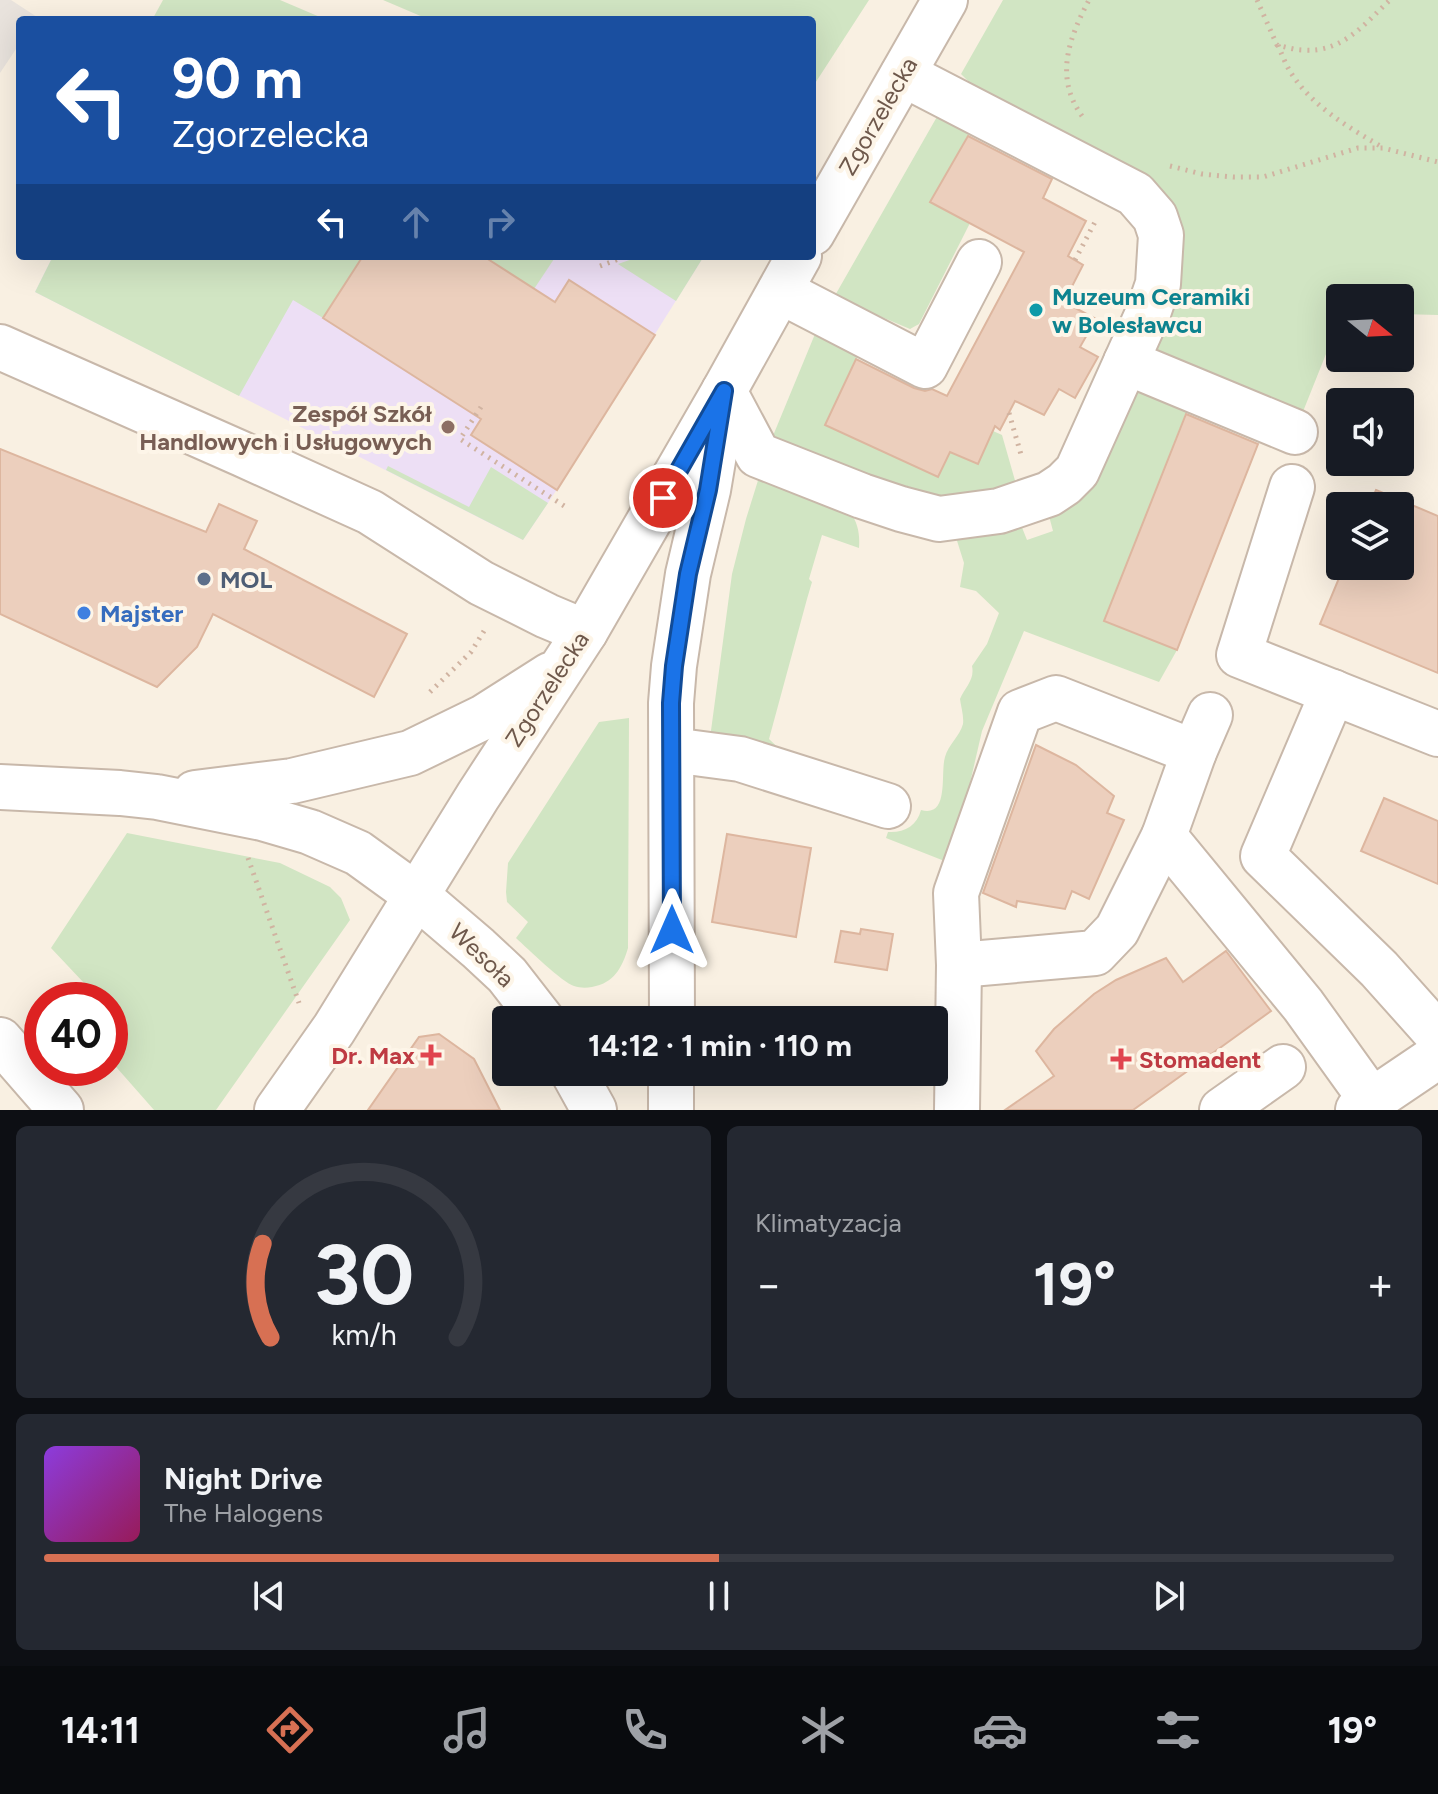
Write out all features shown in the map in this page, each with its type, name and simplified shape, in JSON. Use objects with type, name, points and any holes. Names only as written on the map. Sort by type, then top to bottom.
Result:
[{"type":"street","name":"Zgorzelecka","points":[[816,226],[945,0]]},
{"type":"street","points":[[724,391],[758,455],[901,509],[939,519],[999,511],[1049,494],[1077,471],[1158,284],[1161,235],[1155,217],[1135,194],[903,74]]},
{"type":"street","points":[[789,273],[925,366],[979,262]]},
{"type":"street","name":"Zgorzelecka","points":[[277,1110],[334,1029],[478,796],[585,632],[789,273]]},
{"type":"street","points":[[0,347],[370,512],[475,580],[585,632]]},
{"type":"street","points":[[1126,362],[1295,432]]},
{"type":"street","points":[[672,1006],[671,703],[674,666],[688,574],[708,490],[724,391]]},
{"type":"street","points":[[1292,487],[1239,655],[1438,734]]},
{"type":"street","points":[[0,787],[157,797],[292,781],[410,753],[484,717],[562,668]]},
{"type":"street","points":[[1333,692],[1263,856],[1379,969],[1438,1035]]},
{"type":"street","points":[[957,1110],[959,965],[956,893],[1020,712],[1056,698],[1202,734],[1164,836],[1117,930],[1095,953],[959,965]]},
{"type":"street","points":[[672,750],[740,759],[888,806]]},
{"type":"street","name":"Wesoła","points":[[157,797],[262,818],[310,832],[358,853],[416,895],[478,948],[507,975],[531,1006]]},
{"type":"street","points":[[1164,836],[1303,1005],[1343,1059],[1365,1106],[1438,1056]]},
{"type":"street","points":[[0,1040],[61,1110]]},
{"type":"street","points":[[1225,1109],[1283,1067]]},
{"type":"street","points":[[581,1086],[594,1110]]},
{"type":"street","points":[[671,1086],[671,1110]]},
{"type":"path","points":[[1087,119],[1080,114],[1072,99],[1066,70],[1070,43],[1089,0]]},
{"type":"path","points":[[1257,0],[1290,72],[1309,97],[1383,148]]},
{"type":"path","points":[[1277,45],[1303,50],[1340,44],[1368,23],[1390,0]]},
{"type":"path","points":[[1157,159],[1202,174],[1233,177],[1263,177],[1358,148],[1383,148],[1438,162]]},
{"type":"path","points":[[600,266],[616,260]]},
{"type":"path","points":[[481,407],[460,439],[569,509]]},
{"type":"path","points":[[426,696],[471,652],[506,597]]},
{"type":"path","points":[[246,851],[301,1008]]},
{"type":"shaded area","points":[[0,0],[11,0],[35,16],[16,16],[16,49],[0,73]]},
{"type":"shaded area","name":"Zespół Szkół Handlowych i Usługowych","points":[[51,260],[701,260],[523,540],[35,292]]},
{"type":"green space","points":[[163,0],[280,0],[318,16],[154,16]]},
{"type":"green space","points":[[383,0],[869,0],[816,82],[816,16],[421,16]]},
{"type":"green space","points":[[1003,0],[1438,0],[1438,315],[1414,314],[1414,284],[1326,284],[1326,354],[1300,419],[1149,348],[1177,251],[986,99],[961,74]]},
{"type":"green space","points":[[938,115],[969,133],[931,202],[970,223],[919,324],[910,329],[877,315],[875,319],[833,299]]},
{"type":"green space","points":[[51,260],[360,260],[323,318],[293,300],[239,396],[35,292]]},
{"type":"green space","points":[[489,260],[553,260],[534,289]]},
{"type":"green space","points":[[630,260],[702,260],[676,301],[618,264]]},
{"type":"green space","points":[[815,334],[858,356],[825,425],[938,477],[950,452],[978,463],[993,431],[1002,435],[1018,491],[916,503],[770,443]]},
{"type":"green space","points":[[1133,386],[1187,410],[1104,621],[1177,650],[1159,682],[1024,631],[982,731],[947,862],[886,838],[888,832],[909,827],[921,810],[930,811],[940,801],[945,757],[963,724],[960,699],[971,679],[972,666],[987,644],[999,613],[976,591],[960,587],[964,563],[953,528],[1021,525],[1027,540],[1053,531],[1049,516]]},
{"type":"green space","points":[[388,466],[469,507],[491,467],[548,503],[523,540],[386,470]]},
{"type":"green space","points":[[760,474],[850,512],[859,533],[859,548],[822,535],[769,739],[791,760],[710,738],[732,574]]},
{"type":"green space","points":[[629,718],[628,948],[620,968],[606,982],[578,987],[562,979],[516,938],[528,922],[507,902],[508,863],[599,722]]},
{"type":"green space","points":[[127,833],[280,863],[330,887],[341,898],[350,920],[216,1110],[154,1110],[128,1080],[128,982],[83,982],[51,948]]},
{"type":"building","name":"Muzeum Ceramiki w Bolesławcu","points":[[968,136],[1052,179],[1043,198],[1086,221],[1068,256],[1083,265],[1064,302],[1096,319],[1080,347],[1098,357],[1075,398],[1059,389],[1044,415],[1015,401],[1000,430],[995,426],[978,464],[950,452],[938,477],[825,425],[856,359],[914,388],[932,389],[947,396],[1024,252],[930,202]]},
{"type":"building","points":[[360,260],[489,260],[555,302],[569,280],[655,335],[557,490],[471,435],[481,419],[323,318]]},
{"type":"building","points":[[1186,414],[1258,444],[1177,650],[1104,621]]},
{"type":"building","points":[[0,449],[206,532],[219,504],[257,521],[244,549],[407,634],[374,697],[213,614],[197,647],[157,687],[0,614]]},
{"type":"building","points":[[1414,506],[1438,516],[1438,673],[1320,624],[1338,580],[1414,580]]},
{"type":"building","points":[[1036,745],[1076,765],[1114,796],[1107,813],[1124,820],[1089,899],[1072,891],[1065,909],[1017,901],[1016,907],[983,893]]},
{"type":"building","points":[[1384,798],[1438,821],[1438,884],[1361,851]]},
{"type":"building","points":[[727,834],[811,848],[796,937],[712,922]]},
{"type":"building","points":[[861,929],[893,934],[887,970],[835,962],[841,931],[860,934]]},
{"type":"building","points":[[1226,951],[1271,1011],[1224,1045],[1133,1110],[1005,1110],[1054,1076],[1036,1051],[1054,1029],[1094,994],[1116,980],[1166,958],[1183,982]]},
{"type":"building","points":[[439,1034],[474,1059],[500,1110],[368,1110],[419,1037]]},
{"type":"place","name":"Muzeum Ceramiki w Bolesławcu","points":[[1036,310]]},
{"type":"place","name":"Zespół Szkół Handlowych i Usługowych","points":[[448,427]]},
{"type":"place","name":"MOL","points":[[204,579]]},
{"type":"place","name":"Majster","points":[[84,613]]},
{"type":"place","name":"Dr. Max","points":[[431,1055]]},
{"type":"place","name":"Stomadent","points":[[1121,1059]]},
{"type":"route","points":[[663,498],[724,391],[708,490],[688,574],[674,666],[671,703],[672,930]]}]
